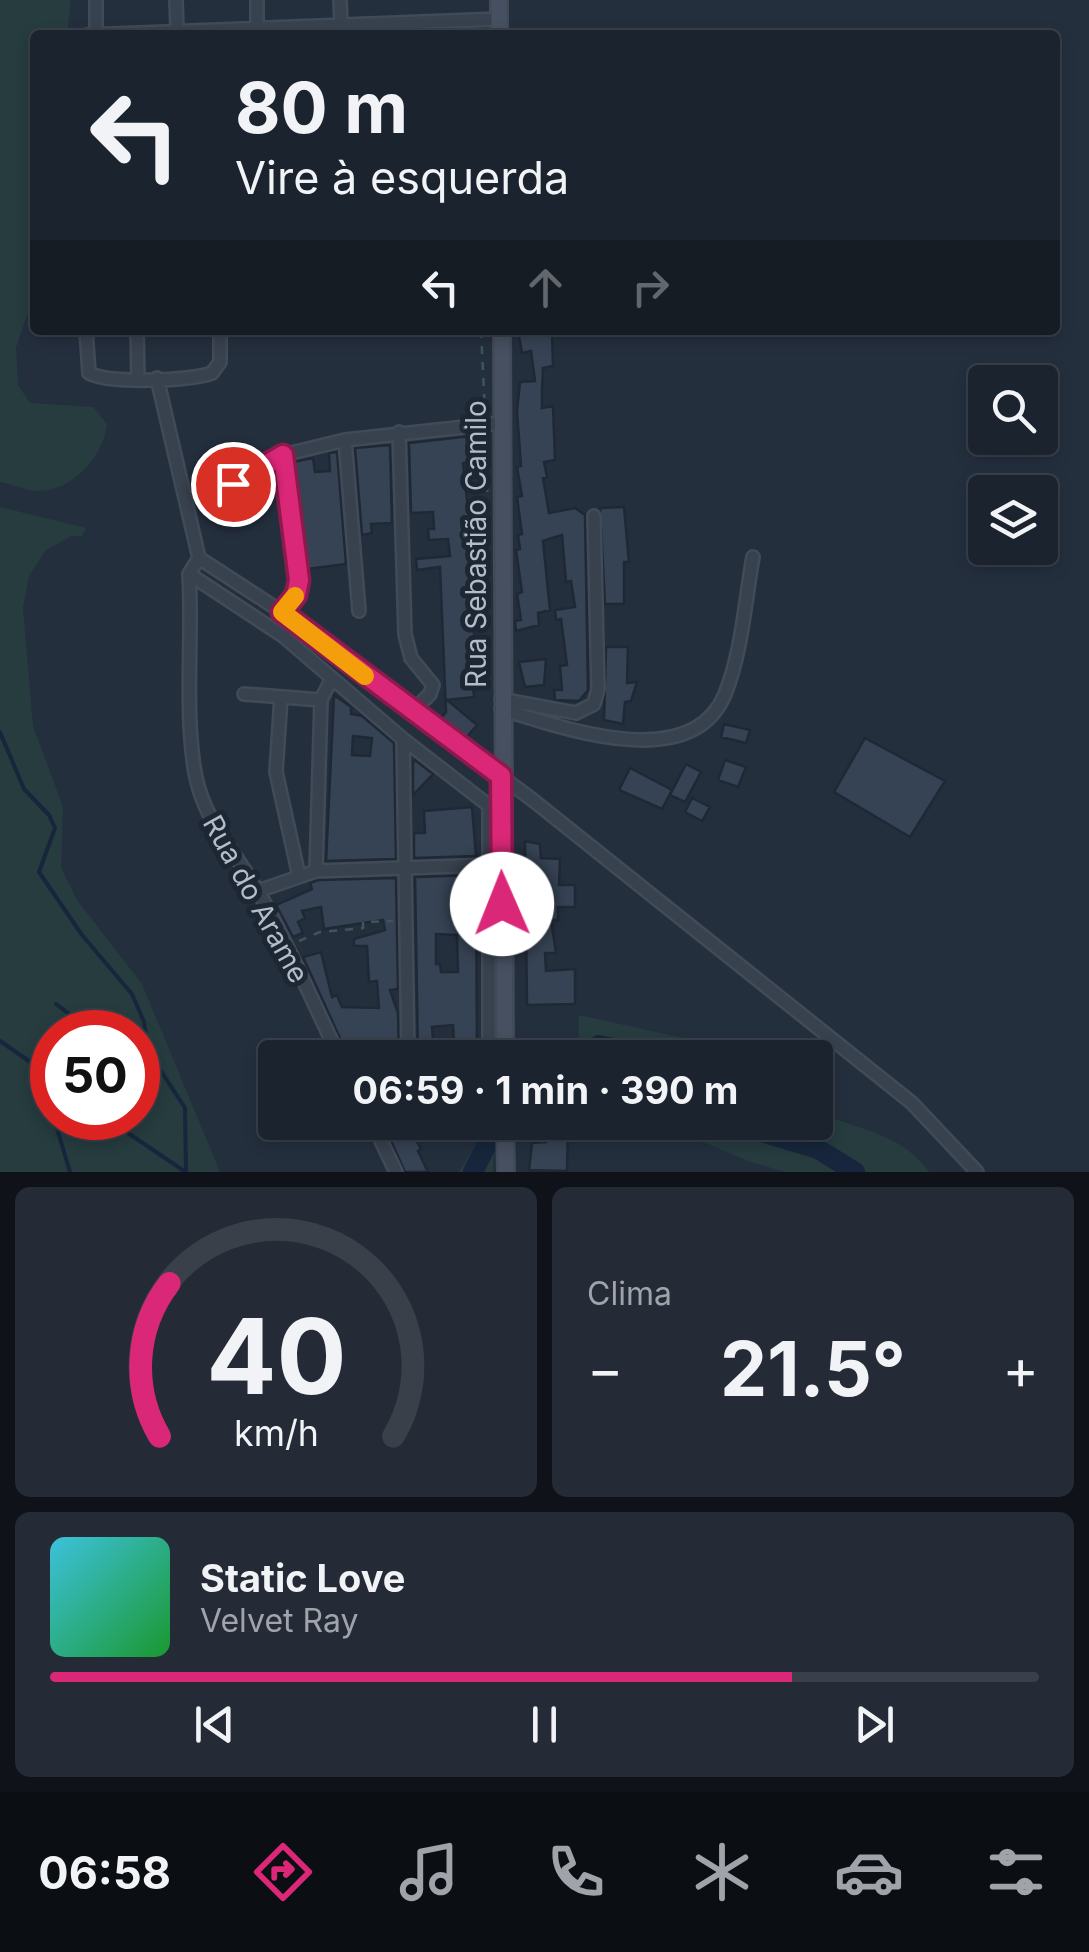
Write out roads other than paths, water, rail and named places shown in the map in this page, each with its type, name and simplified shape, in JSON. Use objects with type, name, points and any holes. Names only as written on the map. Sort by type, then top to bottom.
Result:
[{"type":"main road","points":[[499,0],[499,27]]},
{"type":"main road","name":"Rua Sebastião Camilo","points":[[502,335],[494,423],[501,704],[501,776],[495,811],[494,865],[504,1040]]},
{"type":"main road","points":[[505,1140],[506,1172]]},
{"type":"street","points":[[91,30],[96,0]]},
{"type":"street","points":[[176,0],[177,29]]},
{"type":"street","points":[[257,0],[257,26]]},
{"type":"street","points":[[340,0],[341,24]]},
{"type":"street","points":[[226,30],[257,26],[293,30],[341,24],[376,29],[499,27]]},
{"type":"street","points":[[166,30],[188,30]]},
{"type":"street","points":[[86,335],[90,373],[102,378],[212,373],[220,362],[220,335]]},
{"type":"street","points":[[136,335],[138,378]]},
{"type":"street","points":[[157,378],[199,558],[282,612],[501,776],[912,1103],[977,1172]]},
{"type":"street","points":[[233,484],[283,455],[345,440],[494,423]]},
{"type":"street","points":[[399,432],[406,634],[412,658],[432,684],[412,712]]},
{"type":"street","points":[[345,440],[359,611]]},
{"type":"street","points":[[282,612],[296,595],[299,580],[283,455]]},
{"type":"street","points":[[501,704],[576,713],[594,704],[598,689],[594,516]]},
{"type":"street","points":[[501,704],[551,724],[636,740],[673,738],[700,729],[719,707],[732,673],[752,557]]},
{"type":"street","points":[[199,558],[189,574],[282,636],[495,811]]},
{"type":"street","name":"Rua do Arame","points":[[189,574],[195,773],[208,816],[258,892],[331,1040]]},
{"type":"street","points":[[316,871],[321,700],[332,678]]},
{"type":"street","points":[[244,694],[321,700]]},
{"type":"street","points":[[281,697],[276,772],[299,876]]},
{"type":"street","points":[[403,739],[407,1040]]},
{"type":"street","points":[[258,892],[316,871],[494,865]]},
{"type":"street","name":"Rua Sebastião Camilo","points":[[489,1040],[494,865]]},
{"type":"street","points":[[381,1140],[396,1172]]},
{"type":"waterway","points":[[0,732],[24,789],[49,815],[55,828],[39,872],[82,935],[132,994],[144,1022],[148,1051],[185,1108],[186,1172]]},
{"type":"waterway","points":[[56,1004],[64,1010]]},
{"type":"waterway","points":[[0,1041],[39,1068],[70,1172]]},
{"type":"waterway","points":[[138,1140],[184,1171]]},
{"type":"waterway","points":[[473,1172],[489,1140]]},
{"type":"waterway","points":[[788,1140],[818,1149],[855,1172]]}]
